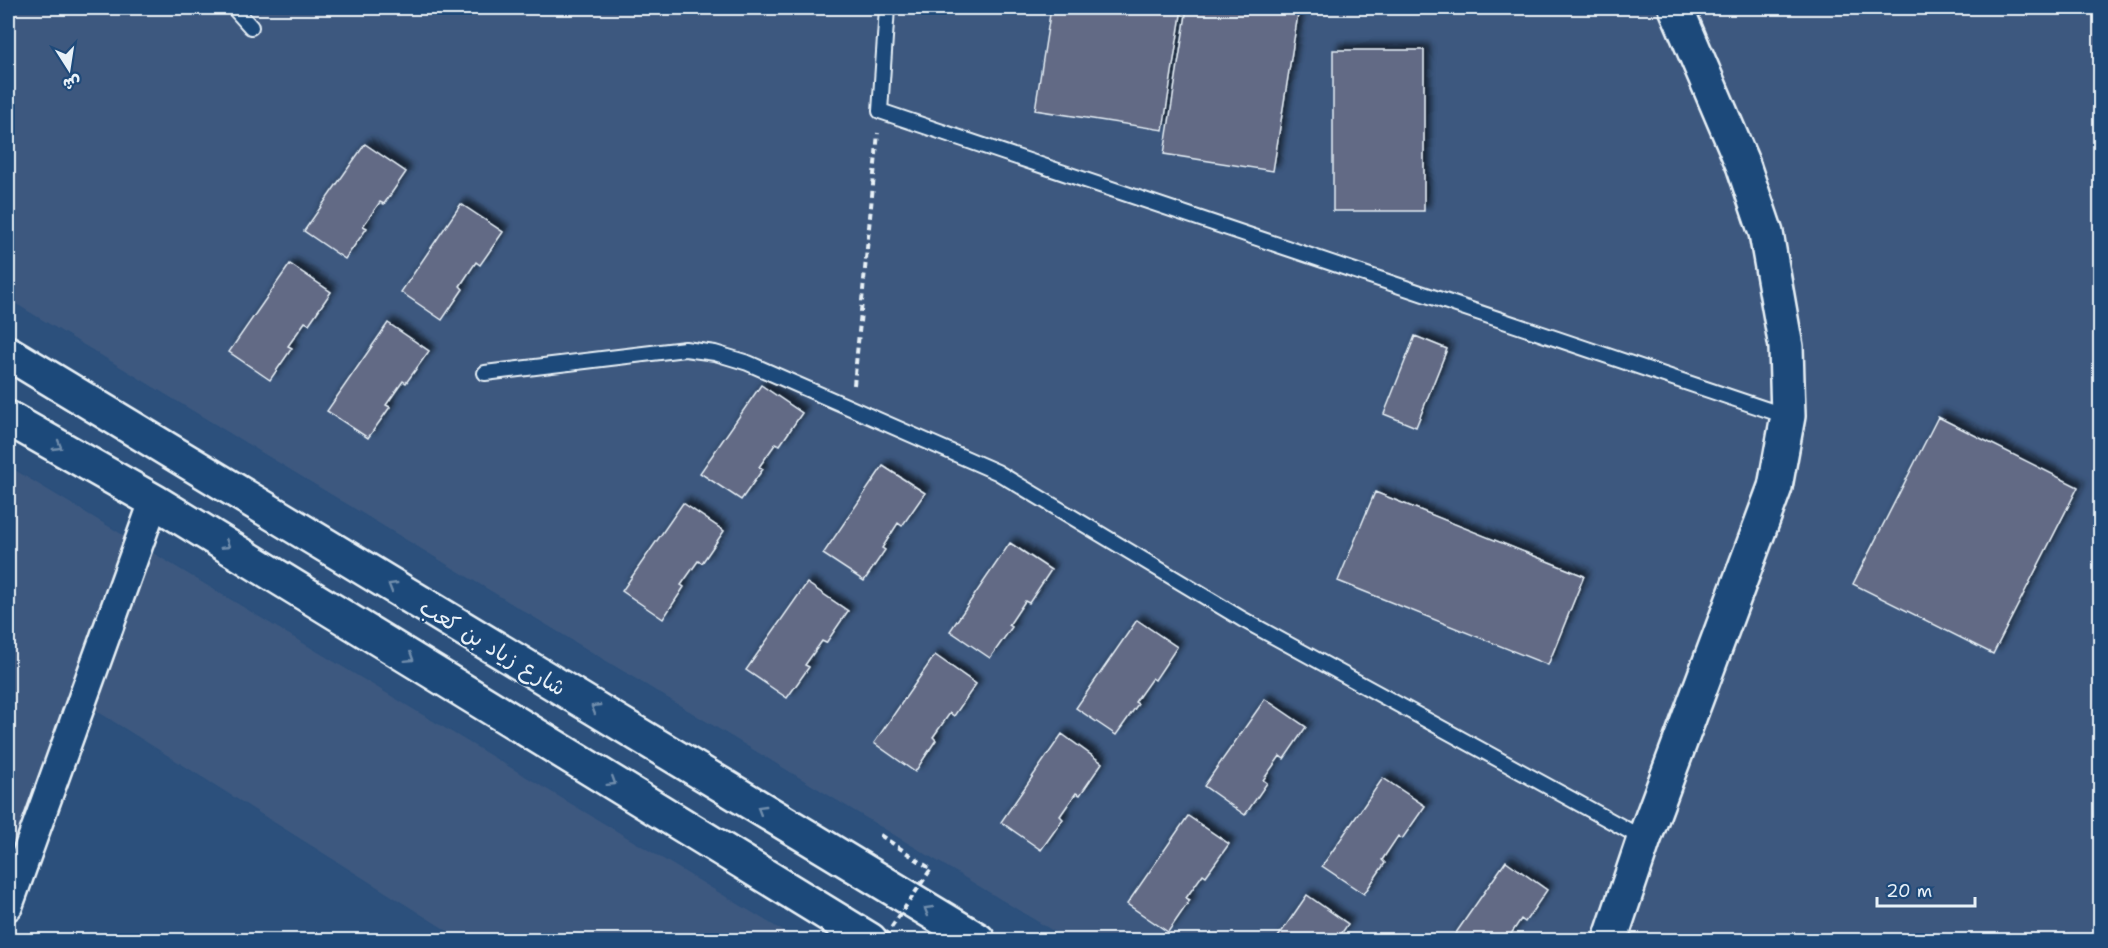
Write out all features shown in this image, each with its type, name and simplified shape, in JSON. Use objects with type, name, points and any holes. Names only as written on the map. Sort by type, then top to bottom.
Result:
[{"type":"main road","points":[[1610,940],[1644,839],[1775,487],[1788,416],[1786,347],[1766,233],[1743,165],[1676,8]]},
{"type":"main road","name":"شارع زياد بن كعب","points":[[8,353],[978,940]]},
{"type":"main road","points":[[8,418],[154,501],[870,940]]},
{"type":"street","points":[[8,906],[154,501]]},
{"type":"lane","points":[[234,8],[251,27]]},
{"type":"lane","points":[[887,8],[880,111],[1788,416]]},
{"type":"lane","points":[[485,373],[685,349],[715,353],[748,363],[997,472],[1242,619],[1644,839]]},
{"type":"path","points":[[851,408],[880,111]]},
{"type":"path","points":[[880,835],[931,869],[883,940]]},
{"type":"shaded area","points":[[8,8],[2100,8],[2100,940],[1068,940],[8,299]]},
{"type":"shaded area","points":[[8,466],[798,940],[462,940],[92,708],[8,919]]},
{"type":"building","points":[[1051,8],[1182,8],[1163,130],[1035,110]]},
{"type":"building","points":[[1187,8],[1299,8],[1273,171],[1164,154]]},
{"type":"building","points":[[1333,50],[1424,50],[1424,211],[1333,211]]},
{"type":"building","points":[[365,144],[406,172],[384,204],[380,202],[363,226],[367,228],[345,259],[304,231]]},
{"type":"building","points":[[461,204],[503,232],[480,265],[476,262],[460,286],[463,289],[442,320],[401,292]]},
{"type":"building","points":[[290,264],[331,292],[309,324],[305,322],[288,346],[292,348],[270,380],[229,352]]},
{"type":"building","points":[[388,323],[429,351],[406,383],[403,381],[386,405],[390,407],[368,438],[327,411]]},
{"type":"building","points":[[1415,336],[1447,349],[1416,427],[1384,414]]},
{"type":"building","points":[[761,385],[802,413],[780,445],[776,443],[759,467],[763,469],[741,500],[700,473]]},
{"type":"building","points":[[1938,417],[2078,487],[1993,654],[1853,584]]},
{"type":"building","points":[[883,466],[925,493],[902,526],[898,523],[882,548],[885,550],[864,581],[823,554]]},
{"type":"building","points":[[1375,492],[1584,576],[1548,665],[1338,581]]},
{"type":"building","points":[[683,503],[724,531],[702,563],[698,561],[681,585],[684,587],[663,619],[622,591]]},
{"type":"building","points":[[1010,543],[1051,570],[1029,603],[1025,601],[1009,625],[1012,627],[990,658],[950,631]]},
{"type":"building","points":[[807,583],[848,611],[826,643],[822,641],[805,665],[809,667],[787,698],[746,670]]},
{"type":"building","points":[[1137,620],[1177,647],[1155,680],[1152,678],[1135,702],[1138,704],[1116,735],[1076,708]]},
{"type":"building","points":[[935,655],[976,684],[954,716],[950,713],[933,737],[936,740],[915,772],[874,743]]},
{"type":"building","points":[[1265,699],[1306,727],[1284,759],[1280,756],[1263,780],[1267,783],[1245,815],[1204,786]]},
{"type":"building","points":[[1062,734],[1102,763],[1080,795],[1076,793],[1060,816],[1063,819],[1041,850],[1001,822]]},
{"type":"building","points":[[1383,778],[1425,806],[1402,839],[1398,836],[1382,860],[1385,863],[1364,894],[1322,866]]},
{"type":"building","points":[[1188,816],[1229,844],[1206,876],[1203,874],[1186,898],[1190,900],[1168,932],[1127,904]]},
{"type":"building","points":[[1506,861],[1547,890],[1525,922],[1521,919],[1507,940],[1451,940]]},
{"type":"building","points":[[1307,895],[1348,924],[1337,940],[1276,940]]}]
